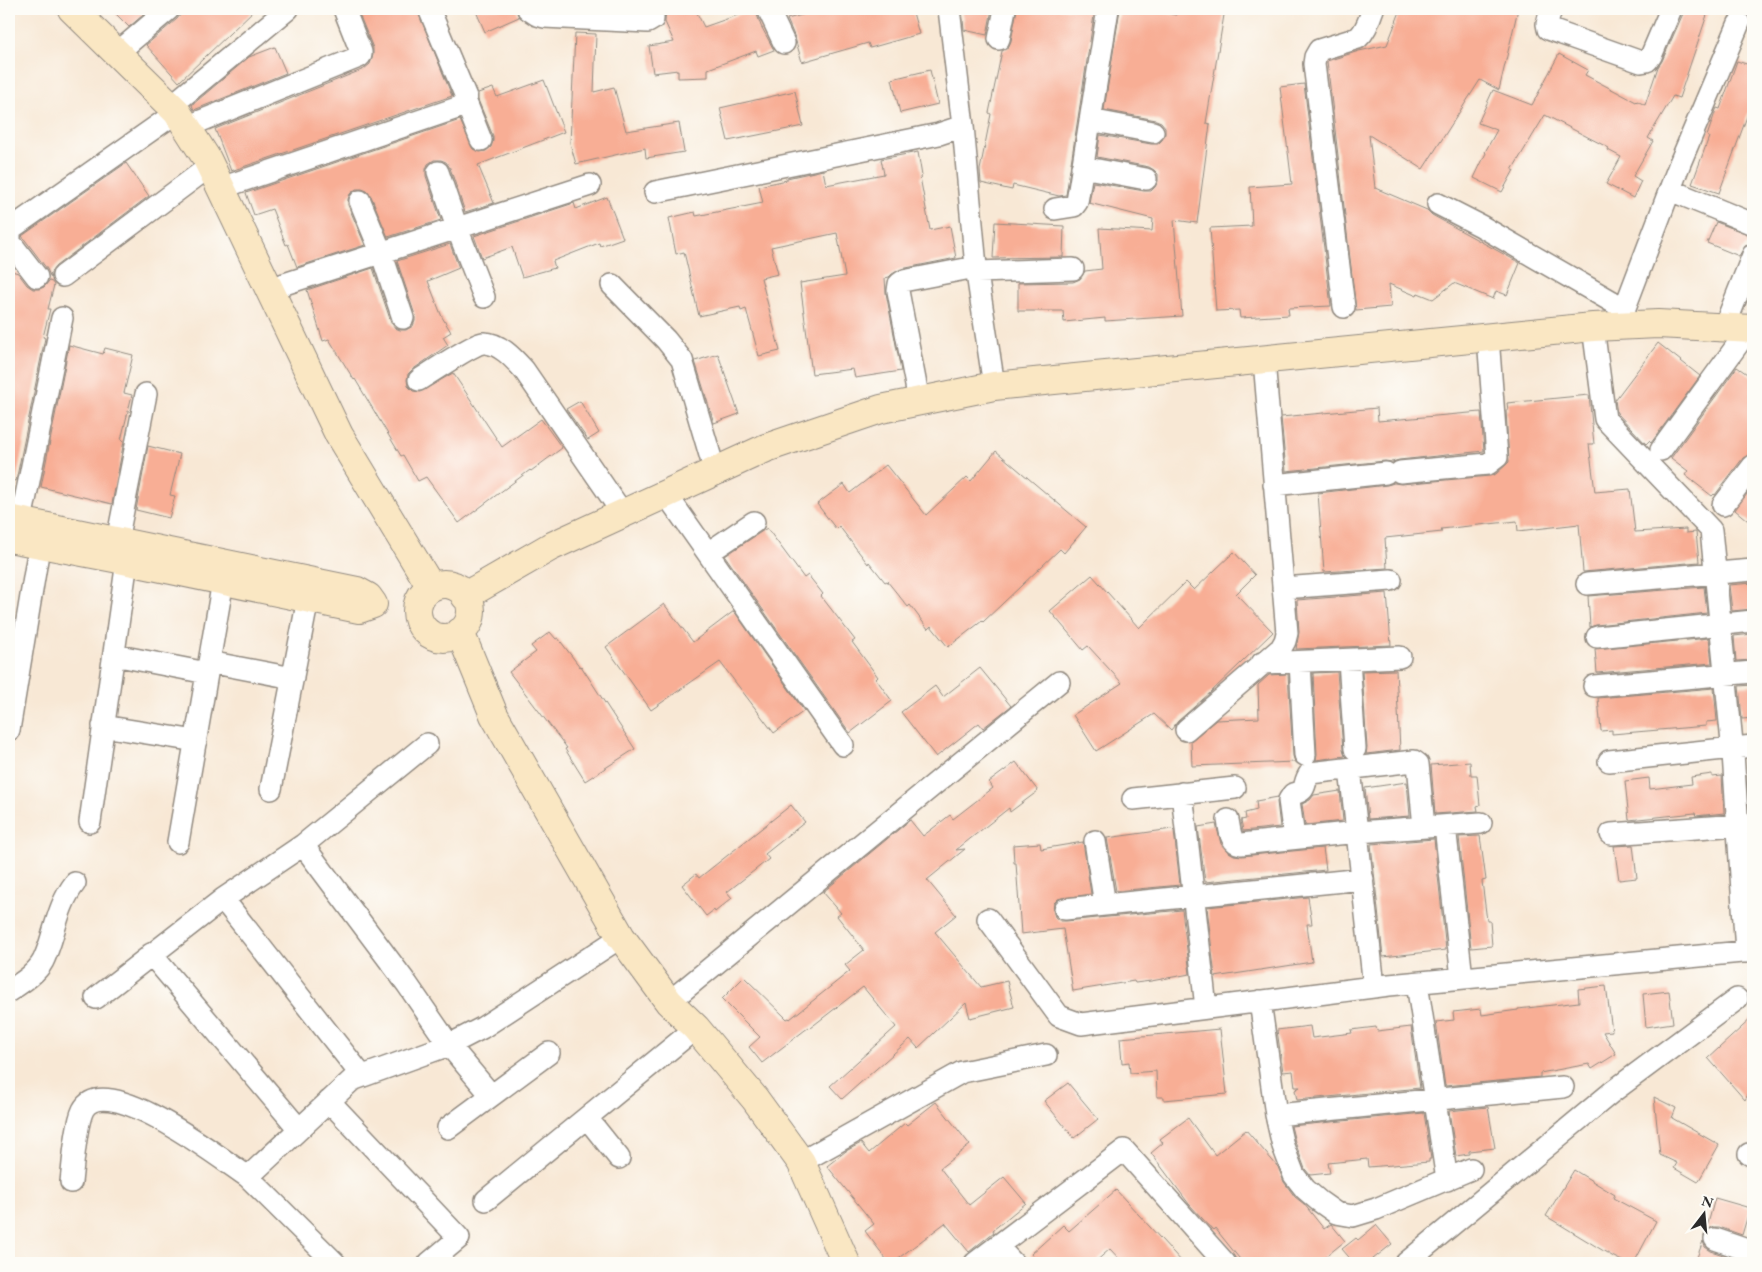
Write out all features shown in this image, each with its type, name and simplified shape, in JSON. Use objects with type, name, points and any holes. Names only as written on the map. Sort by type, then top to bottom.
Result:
[{"type":"street","points":[[23,531],[122,551],[241,579],[308,599],[359,609],[373,604],[424,597],[440,584],[449,584],[466,596],[470,609],[470,618],[460,632],[443,638],[427,632],[421,625],[418,617],[424,597],[339,435],[215,177],[178,115],[72,9]]},
{"type":"street","points":[[117,53],[168,9]]},
{"type":"street","points":[[37,277],[10,242],[12,228],[178,115],[288,9]]},
{"type":"street","points":[[178,115],[359,57],[362,55],[344,9]]},
{"type":"street","points":[[429,9],[466,97],[466,102],[481,140]]},
{"type":"street","points":[[528,9],[544,17],[648,22],[653,19],[653,9]]},
{"type":"street","points":[[949,9],[977,270],[994,386]]},
{"type":"street","points":[[999,39],[1005,9]]},
{"type":"street","points":[[1056,209],[1076,204],[1108,9]]},
{"type":"street","points":[[1344,307],[1314,64],[1319,50],[1358,38],[1366,30],[1373,9]]},
{"type":"street","points":[[1551,9],[1546,24],[1548,30],[1641,62],[1647,61],[1651,56],[1671,9]]},
{"type":"street","points":[[774,10],[784,43]]},
{"type":"street","points":[[988,919],[1059,1016],[1081,1024],[1417,982],[1749,951],[1746,824],[1732,747],[1711,530],[1605,419],[1612,321],[1670,190],[1739,23]]},
{"type":"street","points":[[63,276],[215,177],[462,106],[466,102]]},
{"type":"street","points":[[1090,120],[1153,132]]},
{"type":"street","points":[[655,192],[939,134],[963,126]]},
{"type":"street","points":[[1082,167],[1146,179]]},
{"type":"street","points":[[438,172],[457,228],[484,297]]},
{"type":"street","points":[[269,289],[590,185]]},
{"type":"street","points":[[1670,190],[1753,224]]},
{"type":"street","points":[[360,201],[381,252],[403,318]]},
{"type":"street","points":[[1438,204],[1481,226],[1612,321]]},
{"type":"street","points":[[1661,450],[1742,329],[1753,255]]},
{"type":"street","points":[[919,401],[898,291],[899,284],[902,281],[977,270],[1073,270]]},
{"type":"street","points":[[612,284],[666,340],[682,360],[715,472]]},
{"type":"street","points":[[9,726],[23,531],[62,318]]},
{"type":"street","points":[[466,596],[550,547],[766,448],[881,409],[919,401],[994,386],[1488,337],[1612,321],[1742,329]]},
{"type":"street","points":[[1274,486],[1488,464],[1497,457],[1488,337]]},
{"type":"street","points":[[419,380],[482,343],[495,346],[509,355],[524,370],[623,514]]},
{"type":"street","points":[[1186,730],[1286,641],[1287,633],[1264,360]]},
{"type":"street","points":[[90,822],[114,656],[122,551],[146,394]]},
{"type":"street","points":[[1723,505],[1753,466]]},
{"type":"street","points":[[666,494],[843,745]]},
{"type":"street","points":[[708,553],[754,522]]},
{"type":"street","points":[[1587,584],[1753,570]]},
{"type":"street","points":[[241,579],[357,591],[368,597],[373,604]]},
{"type":"street","points":[[178,842],[208,667],[241,579]]},
{"type":"street","points":[[1283,588],[1391,580]]},
{"type":"street","points":[[271,789],[308,599]]},
{"type":"street","points":[[1597,637],[1753,621]]},
{"type":"street","points":[[460,632],[494,715],[621,937],[669,1002],[696,1028],[755,1099],[801,1162],[846,1263]]},
{"type":"street","points":[[114,656],[293,678]]},
{"type":"street","points":[[1262,664],[1400,658]]},
{"type":"street","points":[[1349,660],[1358,832],[1374,987]]},
{"type":"street","points":[[1300,662],[1305,755]]},
{"type":"street","points":[[1594,686],[1753,672]]},
{"type":"street","points":[[669,1002],[1059,682]]},
{"type":"street","points":[[103,726],[196,741]]},
{"type":"street","points":[[96,998],[223,899],[303,845],[427,744]]},
{"type":"street","points":[[1609,761],[1753,746]]},
{"type":"street","points":[[1294,838],[1289,800],[1290,796],[1304,789],[1310,773],[1353,759],[1416,762],[1435,826],[1462,978]]},
{"type":"street","points":[[1133,799],[1235,788]]},
{"type":"street","points":[[1182,794],[1206,1008]]},
{"type":"street","points":[[1228,820],[1232,840],[1238,844],[1358,832],[1481,823]]},
{"type":"street","points":[[1611,834],[1746,824]]},
{"type":"street","points":[[1095,841],[1105,905]]},
{"type":"street","points":[[303,845],[407,984],[449,1045],[491,1095]]},
{"type":"street","points":[[1065,909],[1363,879]]},
{"type":"street","points":[[9,991],[38,969],[44,960],[60,906],[66,894],[75,883]]},
{"type":"street","points":[[223,899],[362,1076]]},
{"type":"street","points":[[248,1177],[352,1080],[449,1045],[482,1028],[621,937]]},
{"type":"street","points":[[151,954],[299,1129]]},
{"type":"street","points":[[1417,982],[1447,1180]]},
{"type":"street","points":[[1406,1263],[1612,1092],[1737,999]]},
{"type":"street","points":[[1260,1001],[1276,1115],[1283,1146],[1294,1175],[1305,1189],[1336,1213],[1353,1216],[1376,1209],[1471,1169]]},
{"type":"street","points":[[486,1200],[696,1028]]},
{"type":"street","points":[[448,1128],[549,1053]]},
{"type":"street","points":[[801,1162],[962,1072],[1046,1055]]},
{"type":"street","points":[[1276,1115],[1563,1087]]},
{"type":"street","points":[[71,1182],[83,1110],[91,1101],[99,1099],[116,1101],[156,1116],[248,1177],[335,1263]]},
{"type":"street","points":[[328,1102],[459,1238],[429,1263]]},
{"type":"street","points":[[587,1118],[619,1158]]},
{"type":"street","points":[[975,1263],[1124,1150],[1225,1263]]},
{"type":"street","points":[[1715,1239],[1753,1252]]},
{"type":"street","points":[[997,1246],[1013,1263]]},
{"type":"building","points":[[111,9],[150,9],[129,27]]},
{"type":"building","points":[[181,9],[255,9],[179,82],[146,45],[177,19],[181,14]]},
{"type":"building","points":[[357,9],[417,9],[452,96],[231,171],[215,129],[364,69],[370,64],[373,48]]},
{"type":"building","points":[[475,9],[516,9],[519,17],[485,32]]},
{"type":"building","points":[[666,9],[695,9],[704,27],[755,9],[761,26],[774,50],[758,56],[756,51],[708,69],[708,77],[678,78],[678,70],[653,73],[649,46],[674,42],[665,22]]},
{"type":"building","points":[[824,9],[912,9],[919,34],[870,48],[868,43],[802,62],[787,19]]},
{"type":"building","points":[[962,9],[992,9],[987,35],[964,30]]},
{"type":"building","points":[[1017,9],[1095,9],[1066,195],[1059,196],[1013,185],[1012,190],[981,183],[980,170],[991,114],[989,113],[1002,51],[1008,48],[1011,41]]},
{"type":"building","points":[[1120,9],[1144,9],[1176,15],[1177,9],[1225,9],[1206,123],[1210,124],[1197,223],[1174,220],[1182,316],[1105,321],[1105,318],[1064,322],[1063,311],[1018,311],[1018,283],[1073,282],[1080,279],[1085,271],[1102,269],[1099,228],[1152,231],[1153,219],[1089,203],[1093,182],[1151,191],[1158,181],[1158,174],[1149,167],[1097,157],[1100,135],[1158,144],[1165,134],[1165,127],[1156,120],[1104,110]]},
{"type":"building","points":[[1401,9],[1518,9],[1499,90],[1480,80],[1423,169],[1369,135],[1375,188],[1427,210],[1432,215],[1520,263],[1507,295],[1496,291],[1493,299],[1454,283],[1433,299],[1418,293],[1417,296],[1389,284],[1391,307],[1356,310],[1327,61],[1387,45]]},
{"type":"building","points":[[1686,9],[1709,9],[1679,98],[1673,96],[1648,138],[1653,141],[1633,176],[1641,181],[1633,198],[1606,184],[1621,157],[1608,150],[1609,148],[1545,115],[1512,170],[1514,170],[1502,192],[1474,178],[1497,130],[1478,123],[1493,90],[1532,105],[1559,54],[1588,70],[1585,75],[1645,105],[1658,67]]},
{"type":"building","points":[[575,33],[596,34],[594,92],[614,87],[626,131],[679,123],[684,152],[646,158],[645,148],[576,164],[570,143]]},
{"type":"building","points":[[275,47],[286,73],[194,110],[192,105],[249,57]]},
{"type":"building","points":[[1737,61],[1753,66],[1753,100],[1719,193],[1692,184],[1709,137],[1707,136],[1716,110],[1717,108],[1720,109]]},
{"type":"building","points":[[930,70],[938,104],[900,113],[892,79]]},
{"type":"building","points":[[544,80],[564,132],[478,165],[494,203],[465,212],[450,168],[446,162],[434,160],[428,164],[426,176],[441,220],[388,237],[371,196],[367,191],[356,189],[350,194],[348,205],[365,245],[297,267],[272,209],[254,215],[246,193],[460,120],[473,149],[480,152],[486,151],[491,147],[493,136],[478,100],[478,93],[493,88],[497,97]]},
{"type":"building","points":[[1304,84],[1331,306],[1288,308],[1289,315],[1240,318],[1239,310],[1216,311],[1210,228],[1252,226],[1250,187],[1292,184],[1280,87]]},
{"type":"building","points":[[795,91],[803,126],[728,141],[720,108]]},
{"type":"building","points":[[918,152],[922,176],[920,177],[930,230],[950,226],[956,258],[901,269],[885,278],[886,293],[901,371],[855,378],[853,369],[812,374],[800,283],[845,276],[837,233],[771,247],[778,274],[761,278],[780,351],[759,356],[746,309],[741,311],[740,307],[699,316],[684,252],[676,254],[669,218],[695,212],[696,216],[763,203],[759,186],[823,170],[826,185],[884,174],[881,159]]},
{"type":"building","points":[[126,163],[149,196],[56,266],[51,272],[51,278],[47,269],[22,236]]},
{"type":"building","points":[[607,197],[623,238],[600,246],[599,243],[553,261],[555,268],[522,277],[512,247],[482,258],[474,236],[574,203],[576,209]]},
{"type":"building","points":[[995,222],[1064,226],[1063,257],[993,258]]},
{"type":"building","points":[[1716,222],[1753,236],[1753,243],[1745,246],[1739,256],[1707,243]]},
{"type":"building","points":[[450,244],[459,268],[428,281],[442,317],[451,332],[443,337],[448,345],[408,374],[408,386],[413,391],[420,392],[453,373],[502,447],[541,419],[562,448],[459,523],[426,477],[418,481],[329,339],[323,341],[307,290],[373,268],[391,322],[395,328],[406,330],[413,326],[415,315],[397,261]]},
{"type":"building","points":[[9,270],[18,273],[27,285],[33,289],[44,287],[49,281],[54,285],[16,481],[9,480]]},
{"type":"building","points":[[1658,343],[1700,376],[1651,443],[1649,441],[1646,444],[1617,413],[1615,400]]},
{"type":"building","points":[[69,345],[103,354],[105,348],[133,355],[124,393],[132,395],[121,440],[124,441],[112,504],[41,487]]},
{"type":"building","points":[[718,354],[739,414],[714,423],[695,361]]},
{"type":"building","points":[[1737,367],[1753,378],[1753,454],[1743,458],[1715,495],[1712,496],[1685,475],[1688,471],[1671,458]]},
{"type":"building","points":[[1589,395],[1594,444],[1589,444],[1595,492],[1630,489],[1635,532],[1686,529],[1686,533],[1696,532],[1699,562],[1583,572],[1579,524],[1518,531],[1517,521],[1441,529],[1442,532],[1385,538],[1387,568],[1324,572],[1318,493],[1394,483],[1401,484],[1496,474],[1509,462],[1507,403]]},
{"type":"building","points":[[580,401],[599,433],[588,440],[566,409]]},
{"type":"building","points":[[1377,408],[1378,421],[1481,412],[1484,451],[1392,462],[1385,461],[1286,471],[1281,417]]},
{"type":"building","points":[[148,446],[180,454],[170,495],[175,496],[169,518],[136,510]]},
{"type":"building","points":[[996,451],[1086,527],[1064,553],[1060,549],[983,622],[948,647],[931,626],[928,629],[910,605],[908,607],[887,581],[885,582],[869,562],[868,564],[839,526],[836,529],[817,504],[844,484],[850,493],[886,465],[926,515],[967,477],[971,481]]},
{"type":"building","points":[[1753,486],[1753,525],[1735,510]]},
{"type":"building","points":[[767,528],[804,578],[808,575],[823,594],[821,596],[855,640],[852,642],[878,677],[876,679],[892,701],[850,733],[725,556]]},
{"type":"building","points":[[1234,552],[1255,575],[1236,594],[1273,632],[1178,721],[1171,730],[1154,714],[1096,751],[1073,715],[1122,683],[1088,646],[1083,650],[1050,611],[1092,575],[1139,628],[1186,582],[1194,590]]},
{"type":"building","points":[[1753,583],[1753,609],[1732,611],[1729,585]]},
{"type":"building","points":[[1704,587],[1707,613],[1590,627],[1588,596]]},
{"type":"building","points":[[1387,593],[1391,645],[1296,649],[1299,632],[1297,600]]},
{"type":"building","points":[[664,604],[693,642],[734,611],[804,711],[774,733],[720,662],[651,710],[606,647]]},
{"type":"building","points":[[550,632],[556,639],[558,638],[581,666],[635,749],[585,781],[565,749],[567,748],[509,672],[536,652],[531,646]]},
{"type":"building","points":[[1753,634],[1753,660],[1736,661],[1734,636]]},
{"type":"building","points":[[1709,638],[1712,663],[1597,673],[1595,649]]},
{"type":"building","points":[[980,668],[1011,706],[983,728],[979,723],[936,757],[901,712],[935,686],[943,697]]},
{"type":"building","points":[[1396,670],[1400,750],[1366,754],[1362,671]]},
{"type":"building","points":[[1337,672],[1345,756],[1316,760],[1313,673]]},
{"type":"building","points":[[1288,674],[1293,756],[1295,762],[1192,766],[1191,741],[1216,720],[1259,718],[1258,685],[1269,675]]},
{"type":"building","points":[[1753,685],[1753,718],[1742,719],[1739,686]]},
{"type":"building","points":[[1714,688],[1717,721],[1706,722],[1706,726],[1612,734],[1612,730],[1601,731],[1598,698]]},
{"type":"building","points":[[1016,762],[1038,791],[1010,812],[1009,808],[956,850],[965,849],[927,880],[956,915],[935,932],[981,987],[1007,981],[1014,1007],[970,1018],[966,1003],[918,1048],[910,1039],[842,1099],[830,1086],[896,1027],[863,987],[762,1063],[749,1047],[760,1037],[722,999],[744,977],[787,1019],[790,1019],[850,971],[845,965],[864,950],[837,916],[841,913],[823,892],[910,820],[923,836],[950,815],[953,819],[993,788],[989,782]]},
{"type":"building","points":[[1470,762],[1471,775],[1477,775],[1480,805],[1477,806],[1478,811],[1435,814],[1431,765]]},
{"type":"building","points":[[1712,774],[1712,777],[1722,776],[1724,813],[1696,816],[1695,813],[1629,820],[1625,781],[1649,778],[1650,789],[1692,784],[1691,777]]},
{"type":"building","points":[[1747,775],[1753,775],[1753,812],[1749,812]]},
{"type":"building","points":[[1407,782],[1410,816],[1368,819],[1365,788]]},
{"type":"building","points":[[1340,791],[1343,821],[1305,825],[1302,804],[1310,800],[1314,795]]},
{"type":"building","points":[[1278,797],[1280,827],[1243,831],[1241,820],[1246,819],[1245,813],[1257,810],[1256,801]]},
{"type":"building","points":[[791,805],[805,822],[765,854],[769,859],[727,892],[732,898],[715,912],[714,910],[706,916],[682,885],[696,874],[699,878]]},
{"type":"building","points":[[1216,824],[1221,844],[1234,855],[1242,856],[1323,848],[1326,870],[1205,882],[1198,827]]},
{"type":"building","points":[[1172,829],[1174,831],[1180,885],[1116,891],[1107,838]]},
{"type":"building","points":[[1480,836],[1486,880],[1482,881],[1487,921],[1490,921],[1492,946],[1471,948],[1459,837]]},
{"type":"building","points":[[1434,839],[1446,950],[1383,957],[1371,844]]},
{"type":"building","points":[[1083,842],[1091,894],[1058,899],[1054,903],[1055,917],[1060,921],[1066,921],[1182,910],[1190,974],[1073,991],[1063,929],[1021,934],[1013,845],[1040,843],[1041,849]]},
{"type":"building","points":[[1633,845],[1637,878],[1619,880],[1614,846]]},
{"type":"building","points":[[1308,897],[1312,924],[1307,924],[1312,962],[1215,977],[1207,907]]},
{"type":"building","points":[[1606,986],[1612,1031],[1603,1032],[1616,1054],[1592,1069],[1589,1064],[1540,1073],[1540,1077],[1445,1086],[1436,1022],[1454,1020],[1453,1012],[1481,1009],[1482,1015],[1579,1002],[1578,989]]},
{"type":"building","points":[[1669,991],[1673,1023],[1646,1027],[1643,994]]},
{"type":"building","points":[[1753,1017],[1753,1085],[1745,1100],[1708,1058]]},
{"type":"building","points":[[1310,1026],[1312,1038],[1352,1033],[1351,1030],[1376,1027],[1377,1031],[1411,1027],[1420,1088],[1297,1100],[1295,1090],[1300,1087],[1295,1087],[1293,1071],[1283,1072],[1277,1030]]},
{"type":"building","points":[[1220,1029],[1227,1094],[1164,1100],[1164,1097],[1157,1097],[1156,1071],[1130,1073],[1129,1062],[1122,1063],[1120,1038]]},
{"type":"building","points":[[1068,1083],[1098,1119],[1074,1138],[1044,1101]]},
{"type":"building","points":[[1654,1097],[1676,1108],[1672,1118],[1719,1145],[1698,1182],[1674,1168],[1677,1163],[1660,1155]]},
{"type":"building","points":[[936,1102],[970,1145],[940,1168],[969,1205],[1004,1177],[1026,1203],[969,1252],[945,1223],[892,1263],[889,1263],[865,1231],[874,1224],[827,1166],[846,1151],[861,1143],[869,1153],[905,1123],[907,1125]]},
{"type":"building","points":[[1488,1107],[1495,1148],[1469,1151],[1469,1154],[1456,1156],[1449,1111]]},
{"type":"building","points":[[1424,1113],[1431,1159],[1429,1159],[1429,1162],[1368,1167],[1367,1159],[1328,1163],[1330,1173],[1310,1175],[1305,1169],[1291,1126]]},
{"type":"building","points":[[1188,1118],[1215,1155],[1246,1130],[1278,1167],[1284,1182],[1295,1197],[1304,1204],[1324,1229],[1331,1224],[1345,1241],[1318,1263],[1243,1263],[1215,1228],[1213,1230],[1189,1204],[1151,1153],[1163,1143],[1160,1139]]},
{"type":"building","points":[[1574,1170],[1615,1195],[1613,1198],[1656,1221],[1634,1263],[1626,1263],[1612,1256],[1546,1216]]},
{"type":"building","points":[[1116,1190],[1183,1263],[1123,1263],[1110,1249],[1094,1263],[1039,1263],[1031,1254],[1063,1225],[1069,1231]]},
{"type":"building","points":[[1715,1198],[1750,1208],[1742,1235],[1719,1227],[1712,1227],[1706,1231]]},
{"type":"building","points":[[1376,1225],[1392,1244],[1368,1263],[1354,1263],[1342,1249],[1356,1238],[1358,1240]]},
{"type":"building","points":[[1703,1241],[1705,1247],[1711,1251],[1735,1259],[1733,1263],[1695,1263]]}]
